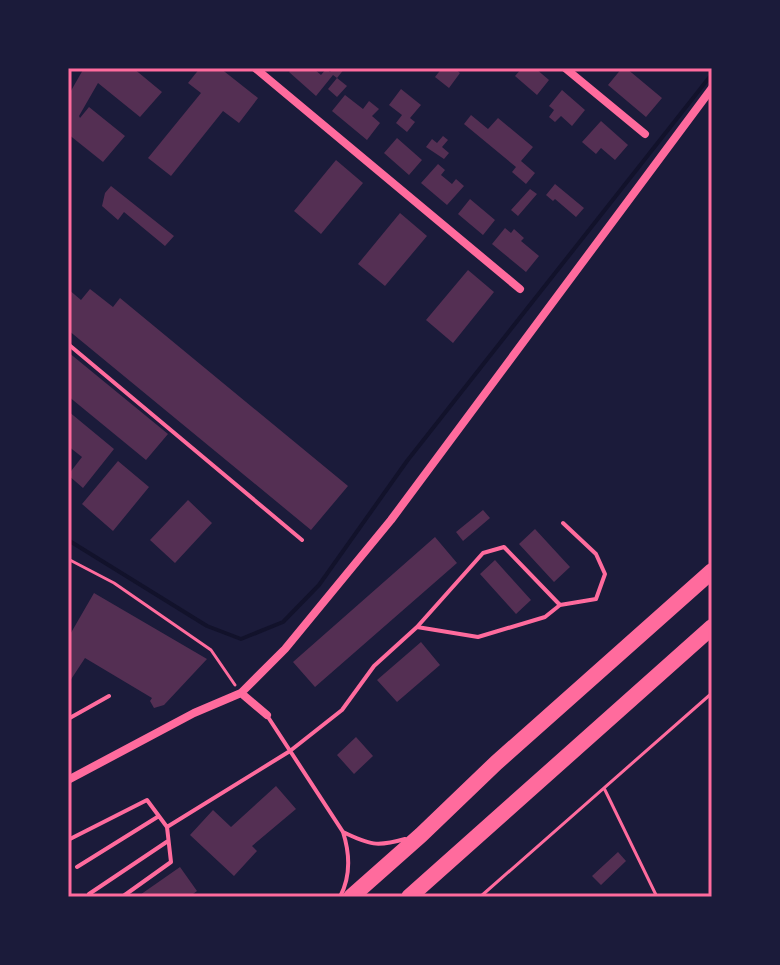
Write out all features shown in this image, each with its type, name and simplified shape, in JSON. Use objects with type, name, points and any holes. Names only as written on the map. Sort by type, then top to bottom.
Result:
[{"type":"highway","points":[[351,897],[712,571]]},
{"type":"highway","points":[[409,897],[712,627]]},
{"type":"street","points":[[255,68],[520,289]]},
{"type":"street","points":[[565,68],[645,134]]},
{"type":"street","points":[[68,780],[194,713],[241,693],[285,649],[391,520],[712,88]]},
{"type":"street","points":[[241,693],[267,715]]},
{"type":"lane","points":[[68,344],[302,540]]},
{"type":"lane","points":[[417,627],[478,637],[545,617],[560,605],[596,599],[605,574],[596,554],[563,523]]},
{"type":"lane","points":[[167,827],[290,751],[342,710],[374,666],[417,627],[483,553],[504,547],[560,605]]},
{"type":"lane","points":[[68,719],[109,696]]},
{"type":"lane","points":[[267,715],[343,832],[349,851],[348,873],[340,897]]},
{"type":"lane","points":[[68,840],[147,800],[167,827],[171,862],[122,897]]},
{"type":"lane","points":[[77,867],[159,816]]},
{"type":"lane","points":[[343,832],[369,845],[382,845],[421,835]]},
{"type":"lane","points":[[89,894],[168,841]]},
{"type":"path","points":[[68,559],[114,583],[211,650],[241,693]]},
{"type":"path","points":[[480,897],[712,693]]},
{"type":"path","points":[[604,788],[657,897]]},
{"type":"building","points":[[84,68],[133,68],[162,92],[140,117],[98,83],[80,118],[89,107],[125,136],[103,162],[68,134],[68,96]]},
{"type":"building","points":[[200,68],[220,68],[258,98],[239,123],[223,111],[171,176],[148,158],[201,93],[188,83]]},
{"type":"building","points":[[292,68],[313,68],[321,75],[326,69],[330,72],[334,68],[345,68],[337,78],[333,75],[316,96],[289,72]]},
{"type":"building","points":[[442,68],[454,68],[460,73],[449,88],[435,77]]},
{"type":"building","points":[[522,68],[535,68],[549,80],[537,95],[515,76]]},
{"type":"building","points":[[622,68],[662,98],[646,117],[608,85]]},
{"type":"building","points":[[337,78],[347,86],[337,97],[328,89]]},
{"type":"building","points":[[401,89],[421,105],[410,118],[415,122],[407,132],[396,123],[402,115],[389,105]]},
{"type":"building","points":[[562,90],[585,110],[572,126],[561,116],[555,122],[549,117],[554,110],[549,106]]},
{"type":"building","points":[[345,95],[363,109],[369,101],[379,109],[372,116],[380,123],[367,140],[332,111]]},
{"type":"building","points":[[471,115],[488,129],[498,118],[533,147],[521,161],[535,173],[526,184],[512,172],[516,167],[464,124]]},
{"type":"building","points":[[601,121],[628,145],[615,160],[601,148],[596,154],[582,142]]},
{"type":"building","points":[[443,136],[448,140],[442,147],[449,153],[444,159],[426,147],[432,139],[437,143]]},
{"type":"building","points":[[397,138],[422,160],[409,175],[384,153]]},
{"type":"building","points":[[336,160],[363,183],[321,234],[294,211]]},
{"type":"building","points":[[438,164],[445,170],[441,175],[452,184],[456,179],[464,186],[447,205],[421,183]]},
{"type":"building","points":[[555,184],[584,208],[576,217],[546,195]]},
{"type":"building","points":[[111,186],[174,236],[165,246],[124,212],[118,220],[102,206],[105,193]]},
{"type":"building","points":[[530,189],[537,194],[518,216],[511,210]]},
{"type":"building","points":[[470,199],[495,220],[483,235],[458,214]]},
{"type":"building","points":[[400,213],[427,236],[385,286],[358,264]]},
{"type":"building","points":[[505,228],[511,233],[514,229],[524,238],[521,241],[539,256],[526,272],[492,244]]},
{"type":"building","points":[[468,270],[494,292],[453,343],[426,320]]},
{"type":"building","points":[[68,289],[81,300],[90,289],[113,307],[120,298],[348,486],[311,530],[68,330]]},
{"type":"building","points":[[68,352],[168,434],[146,460],[68,396]]},
{"type":"building","points":[[68,411],[114,449],[83,488],[68,475],[82,457],[68,446]]},
{"type":"building","points":[[118,461],[149,487],[113,531],[82,504]]},
{"type":"building","points":[[188,500],[212,523],[175,563],[150,540]]},
{"type":"building","points":[[483,510],[490,518],[463,541],[456,532]]},
{"type":"building","points":[[535,529],[570,567],[554,582],[519,544]]},
{"type":"building","points":[[435,537],[457,563],[315,687],[293,662]]},
{"type":"building","points":[[495,560],[531,600],[516,614],[480,574]]},
{"type":"building","points":[[94,593],[207,659],[164,705],[154,708],[150,701],[152,698],[85,658],[68,684],[68,638]]},
{"type":"building","points":[[421,642],[440,665],[397,702],[377,680]]},
{"type":"building","points":[[356,737],[373,756],[354,774],[337,755]]},
{"type":"building","points":[[276,786],[296,809],[252,846],[257,851],[234,876],[190,835],[213,810],[231,827]]},
{"type":"building","points":[[618,852],[626,861],[601,885],[592,876]]},
{"type":"building","points":[[180,867],[197,891],[189,897],[137,897]]},
{"type":"waterway","points":[[68,540],[207,626],[241,639],[283,622],[319,585],[407,461],[712,74]]}]
